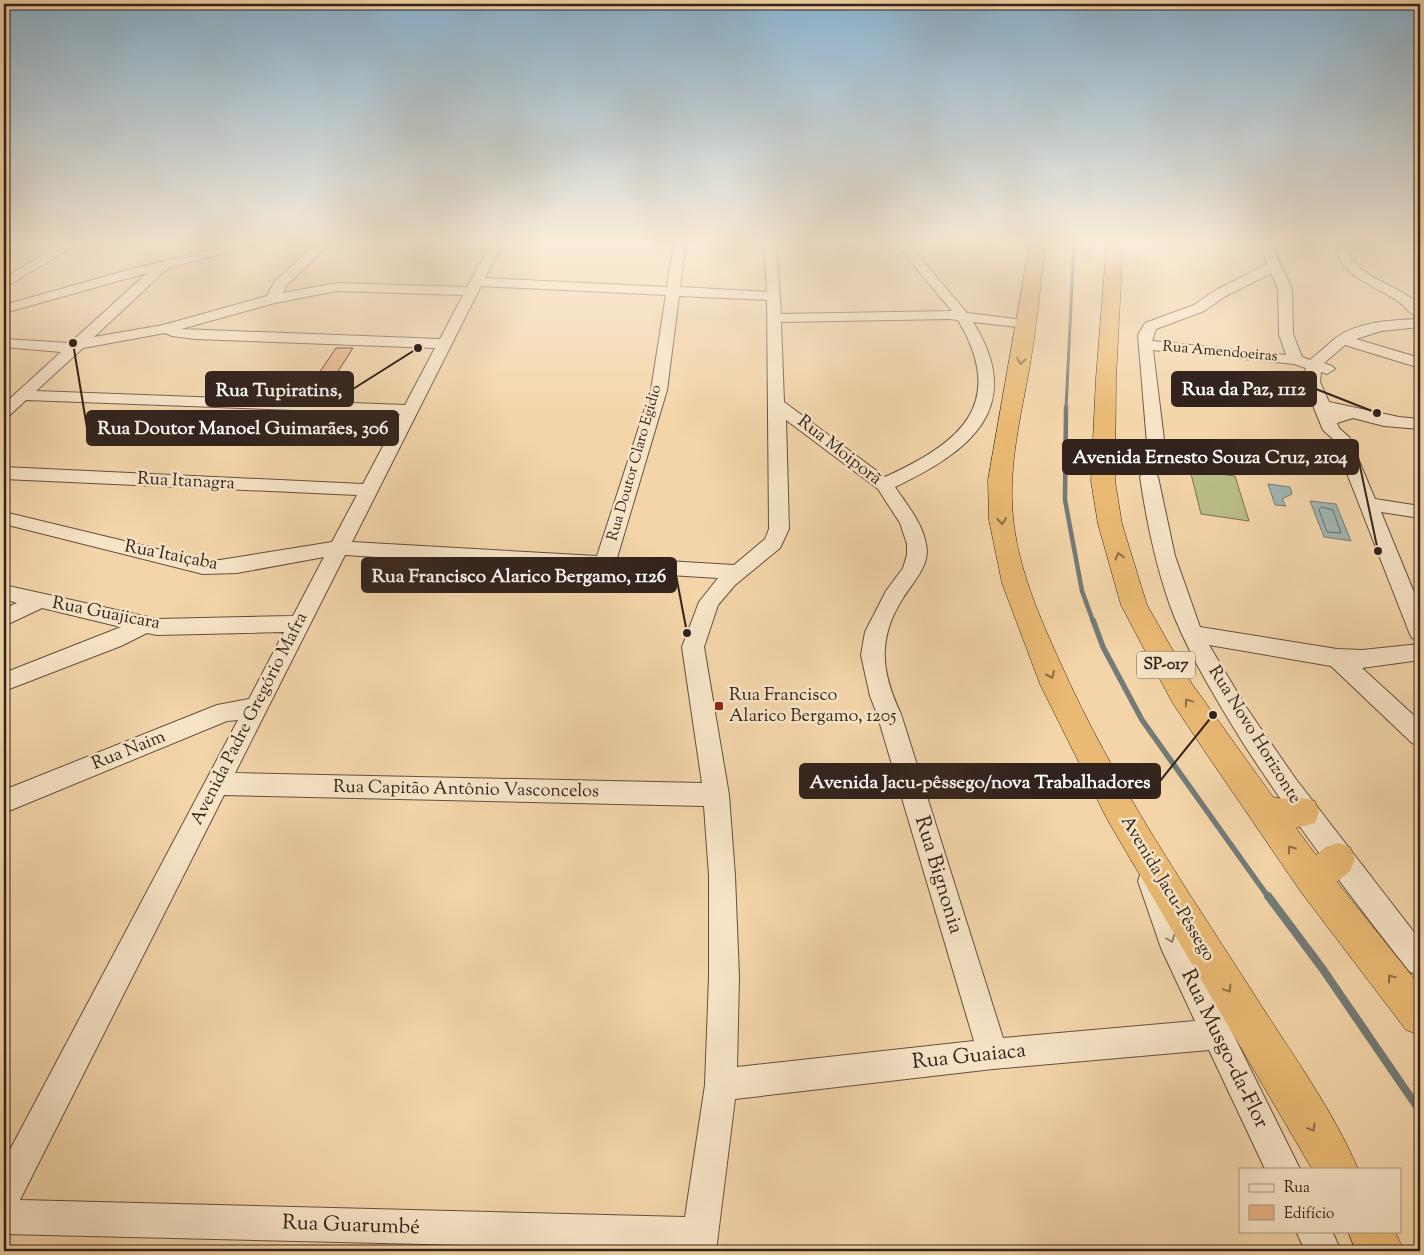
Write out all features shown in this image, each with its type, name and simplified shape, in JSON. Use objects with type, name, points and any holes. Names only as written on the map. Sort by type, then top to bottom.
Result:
[{"type":"highway","name":"Avenida Jacu-Pêssego","points":[[1030,302],[1005,429],[1000,469],[1003,530],[1013,573],[1035,639],[1069,715],[1139,843],[1335,1168]]},
{"type":"highway","name":"SP-017","points":[[1112,302],[1103,482],[1110,524],[1138,613],[1182,693],[1262,808],[1326,869],[1420,1016]]},
{"type":"highway","points":[[1262,808],[1280,814],[1303,812]]},
{"type":"highway","points":[[1370,1232],[1380,1251]]},
{"type":"street","points":[[4,308],[28,302]]},
{"type":"street","points":[[4,411],[125,302]]},
{"type":"street","points":[[4,343],[77,346],[164,329],[264,302]]},
{"type":"street","name":"Avenida Padre Gregório Mafra","points":[[4,1195],[466,302]]},
{"type":"street","name":"Rua Doutor Claro Egídio","points":[[605,563],[659,390],[671,302]]},
{"type":"street","points":[[742,302],[774,307],[961,316],[1027,324]]},
{"type":"street","points":[[699,1243],[721,1085],[724,977],[722,876],[716,795],[693,647],[709,602],[738,572],[773,543],[779,529],[780,494],[774,302]]},
{"type":"street","points":[[884,485],[921,469],[943,456],[963,439],[981,413],[988,389],[986,373],[974,338],[961,316],[949,302]]},
{"type":"street","points":[[1157,456],[1145,335],[1150,326],[1199,308],[1208,302]]},
{"type":"street","points":[[1285,302],[1286,334],[1295,360]]},
{"type":"street","points":[[1412,302],[1420,314]]},
{"type":"street","points":[[1420,323],[1371,329],[1344,340],[1323,363],[1337,416],[1367,504],[1420,632]]},
{"type":"street","points":[[164,329],[195,335],[444,344]]},
{"type":"street","points":[[1344,340],[1420,364]]},
{"type":"street","name":"Rua Amendoeiras","points":[[1145,345],[1323,363]]},
{"type":"street","points":[[22,396],[410,410]]},
{"type":"street","name":"Rua Moiporã","points":[[776,404],[884,485],[909,522],[917,549],[912,570],[893,596],[876,632],[872,655],[881,696]]},
{"type":"street","points":[[1337,416],[1420,424]]},
{"type":"street","name":"Rua Itanagra","points":[[4,473],[368,490]]},
{"type":"street","name":"Rua Novo Horizonte","points":[[1149,477],[1163,546],[1193,634],[1214,676],[1303,812],[1326,869],[1420,962]]},
{"type":"street","points":[[1367,504],[1420,512]]},
{"type":"street","name":"Rua Itaiçaba","points":[[4,518],[203,567],[228,567],[310,551],[339,548],[738,572]]},
{"type":"street","name":"Rua Guajicara","points":[[4,592],[39,601],[122,617],[143,625],[157,627],[300,624]]},
{"type":"street","points":[[4,618],[39,601]]},
{"type":"street","points":[[4,682],[113,640],[143,625]]},
{"type":"street","points":[[1193,634],[1337,658],[1362,659],[1420,652]]},
{"type":"street","points":[[1337,658],[1420,736]]},
{"type":"street","name":"Rua Bignonia","points":[[881,696],[889,714],[993,1054]]},
{"type":"street","name":"Rua Naim","points":[[4,802],[225,712],[256,707]]},
{"type":"street","name":"Rua Capitão Antônio Vasconcelos","points":[[216,784],[716,795]]},
{"type":"street","name":"Rua Musgo-da-Flor","points":[[1139,843],[1175,948],[1283,1168]]},
{"type":"street","name":"Rua Guaiaca","points":[[721,1085],[993,1054],[1218,1034]]},
{"type":"street","name":"Rua Guarumbé","points":[[4,1217],[699,1243]]},
{"type":"street","points":[[1314,1232],[1323,1251]]},
{"type":"green space","points":[[1190,470],[1235,476],[1249,521],[1201,514]]},
{"type":"water","points":[[1268,484],[1290,487],[1292,494],[1282,499],[1286,506],[1275,505]]},
{"type":"water","points":[[1310,501],[1336,504],[1351,541],[1324,537]]},
{"type":"building","points":[[336,348],[353,348],[337,373],[319,373]]},
{"type":"waterway","points":[[1066,408],[1071,302]]},
{"type":"waterway","points":[[1066,407],[1065,500],[1082,591],[1093,621]]},
{"type":"waterway","points":[[1093,620],[1103,647],[1142,720],[1269,898]]},
{"type":"waterway","points":[[1268,896],[1322,968],[1420,1111]]},
{"type":"place","name":"Rua Doutor Manoel Guimarães, 306","points":[[73,343]]},
{"type":"place","name":"Rua Tupiratins,","points":[[418,348]]},
{"type":"place","name":"Rua da Paz, 1112","points":[[1377,413]]},
{"type":"place","name":"Avenida Ernesto Souza Cruz, 2104","points":[[1378,551]]},
{"type":"place","name":"Rua Francisco Alarico Bergamo, 1126","points":[[687,633]]},
{"type":"place","name":"Rua Francisco Alarico Bergamo, 1205","points":[[719,706]]},
{"type":"place","name":"Avenida Jacu-pêssego/nova Trabalhadores","points":[[1213,715]]}]
